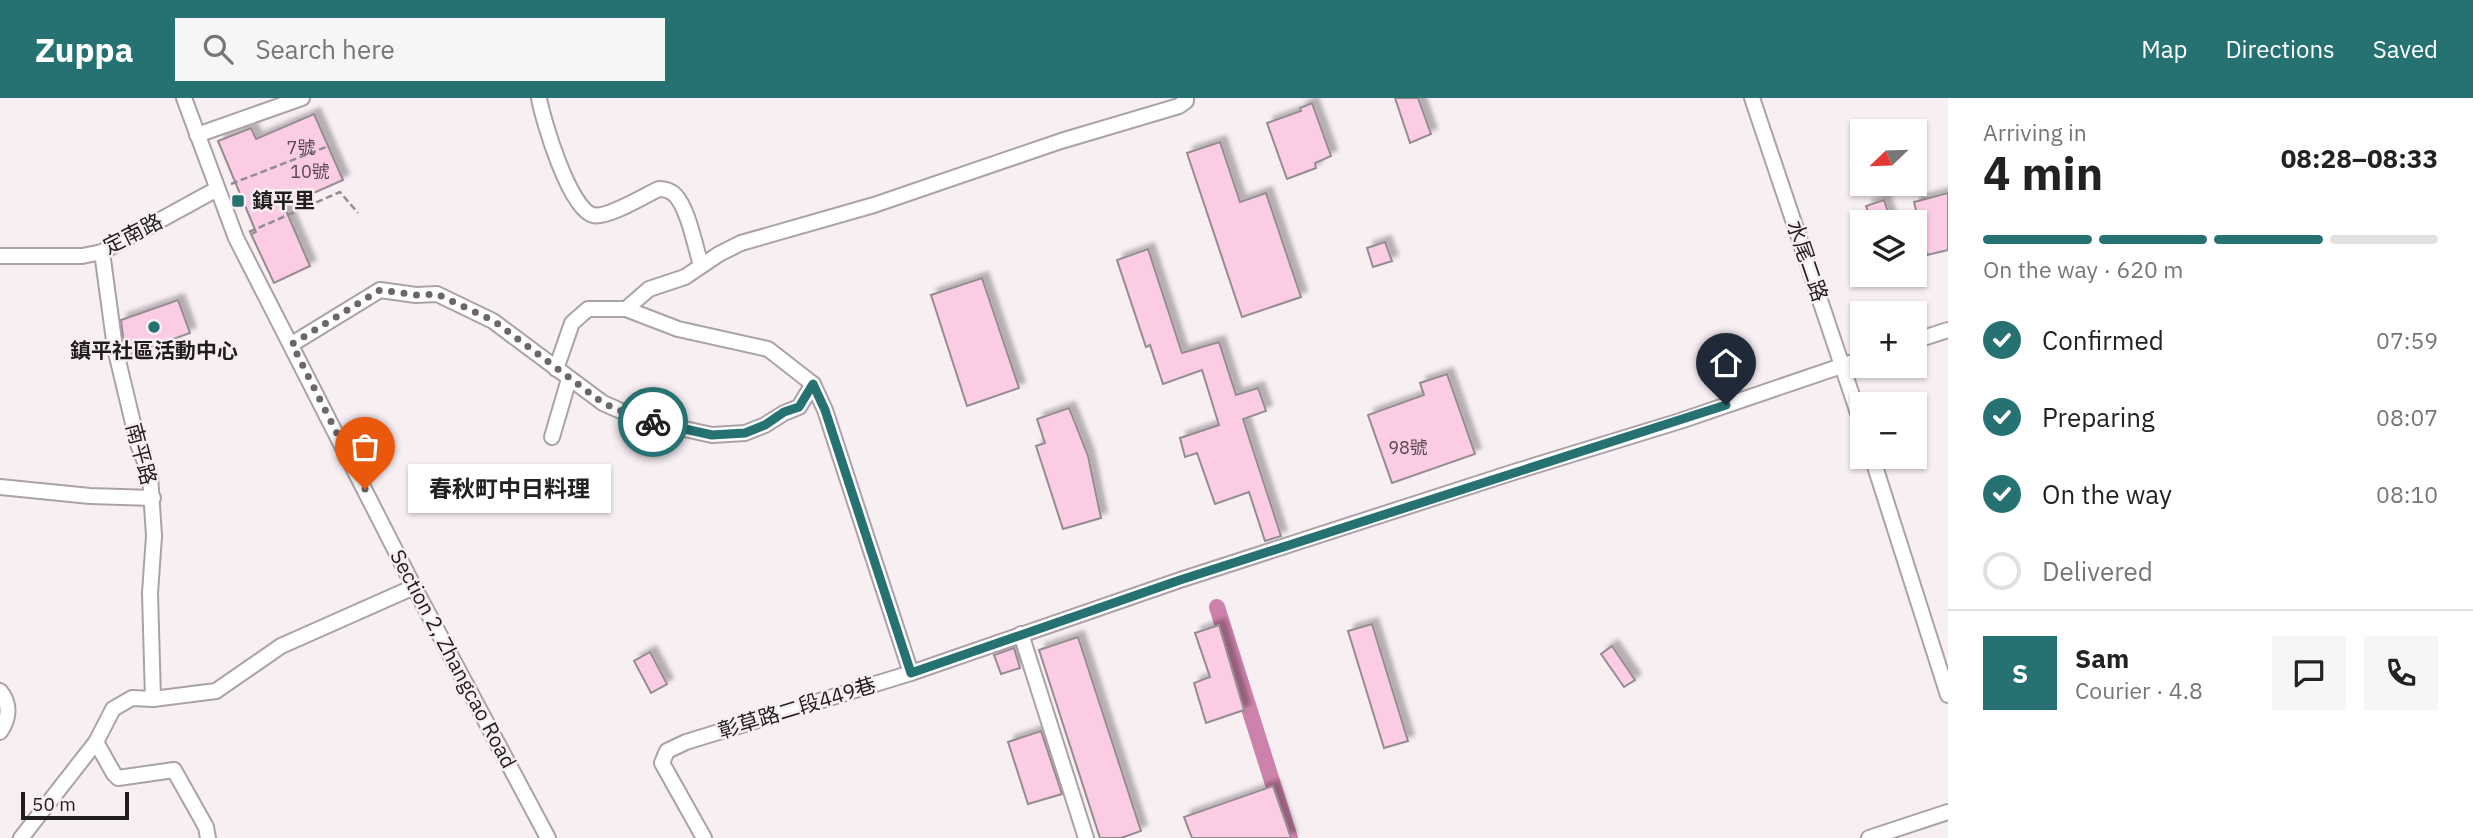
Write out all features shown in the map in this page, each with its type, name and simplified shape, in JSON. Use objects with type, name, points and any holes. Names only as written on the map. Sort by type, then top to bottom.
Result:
[{"type":"street","name":"Section 2, Zhangcao Road","points":[[184,98],[236,238],[414,587],[548,838]]},
{"type":"street","points":[[197,135],[302,98]]},
{"type":"street","points":[[538,98],[544,125],[561,169],[580,206],[593,215],[604,215],[659,189],[667,190],[674,194],[682,205],[701,265]]},
{"type":"street","points":[[626,309],[649,289],[685,277],[741,243],[874,205],[1061,141],[1179,106],[1186,98]]},
{"type":"street","name":"水尾二路","points":[[1752,98],[1851,392]]},
{"type":"street","name":"定南路","points":[[0,256],[82,256],[102,253],[217,189]]},
{"type":"street","name":"南平路","points":[[102,253],[115,348],[138,444],[150,475],[153,498],[154,536],[150,593],[153,699]]},
{"type":"street","points":[[292,344],[380,290],[416,295],[437,294],[494,321],[603,403],[639,419],[712,435],[745,433],[799,407],[813,384]]},
{"type":"street","points":[[556,369],[572,323],[588,309],[626,309],[678,329],[768,349],[813,384],[825,410],[911,673]]},
{"type":"street","points":[[1927,337],[1948,330]]},
{"type":"street","name":"彰草路二段449巷","points":[[704,838],[662,763],[667,751],[686,742],[911,673],[1180,580],[1679,421],[1850,363]]},
{"type":"street","points":[[552,437],[569,379]]},
{"type":"street","points":[[1876,469],[1948,695]]},
{"type":"street","points":[[0,487],[90,496],[153,498]]},
{"type":"street","points":[[21,838],[96,742],[113,709],[132,698],[153,699],[216,691],[281,646],[414,587]]},
{"type":"street","points":[[1021,634],[1086,838]]},
{"type":"street","points":[[0,691],[4,696],[8,718],[0,732]]},
{"type":"street","points":[[96,742],[118,778],[174,770],[206,827],[208,838]]},
{"type":"street","points":[[1869,838],[1948,813]]},
{"type":"path","points":[[217,189],[326,147]]},
{"type":"path","points":[[236,238],[340,192],[358,213]]},
{"type":"building","points":[[1395,98],[1418,98],[1431,134],[1410,143]]},
{"type":"building","points":[[1312,103],[1331,156],[1315,163],[1316,168],[1287,179],[1267,123],[1301,111],[1300,108]]},
{"type":"building","points":[[314,114],[343,180],[284,206],[310,266],[274,283],[251,234],[256,232],[218,141],[251,128],[256,139]]},
{"type":"building","points":[[1220,142],[1240,202],[1266,193],[1301,297],[1242,317],[1187,153]]},
{"type":"building","points":[[1948,193],[1948,250],[1927,255],[1927,210],[1916,210],[1914,202]]},
{"type":"building","points":[[1884,200],[1887,210],[1868,210],[1866,206]]},
{"type":"building","points":[[1385,242],[1392,261],[1373,267],[1367,248]]},
{"type":"building","points":[[1148,249],[1182,353],[1219,342],[1236,395],[1258,388],[1266,411],[1243,419],[1281,536],[1265,541],[1249,492],[1215,504],[1197,453],[1185,457],[1180,438],[1219,425],[1202,370],[1163,384],[1150,345],[1146,347],[1117,260]]},
{"type":"building","points":[[982,278],[1019,388],[967,406],[931,295]]},
{"type":"building","name":"鎮平社區活動中心","points":[[178,300],[190,333],[130,355],[123,337],[121,320]]},
{"type":"building","points":[[1447,374],[1475,454],[1392,483],[1368,415],[1424,395],[1420,383]]},
{"type":"building","points":[[1069,408],[1088,456],[1101,518],[1063,529],[1036,446],[1045,443],[1037,419]]},
{"type":"building","points":[[1372,624],[1408,741],[1384,748],[1348,631]]},
{"type":"building","points":[[1219,625],[1244,710],[1206,723],[1194,683],[1210,677],[1195,633]]},
{"type":"building","points":[[1078,637],[1141,831],[1121,838],[1100,838],[1039,650]]},
{"type":"building","points":[[1612,646],[1635,680],[1624,687],[1601,654]]},
{"type":"building","points":[[1014,648],[1020,668],[1001,674],[994,655]]},
{"type":"building","points":[[650,652],[667,684],[651,693],[634,661]]},
{"type":"building","points":[[1041,731],[1062,794],[1028,804],[1008,742]]},
{"type":"building","points":[[1273,786],[1291,838],[1192,838],[1184,817]]},
{"type":"waterway","points":[[1217,607],[1290,838]]},
{"type":"way so far","points":[[365,489],[292,344],[380,290],[416,295],[437,294],[494,321],[603,403],[639,419],[653,422]]},
{"type":"place","name":"鎮平里","points":[[238,201]]},
{"type":"place","name":"鎮平社區活動中心","points":[[154,327]]},
{"type":"place","name":"春秋町中日料理","points":[[365,489]]},
{"type":"route","points":[[653,422],[712,435],[745,433],[799,407],[813,384],[825,410],[911,673],[1180,580],[1726,405]]}]
